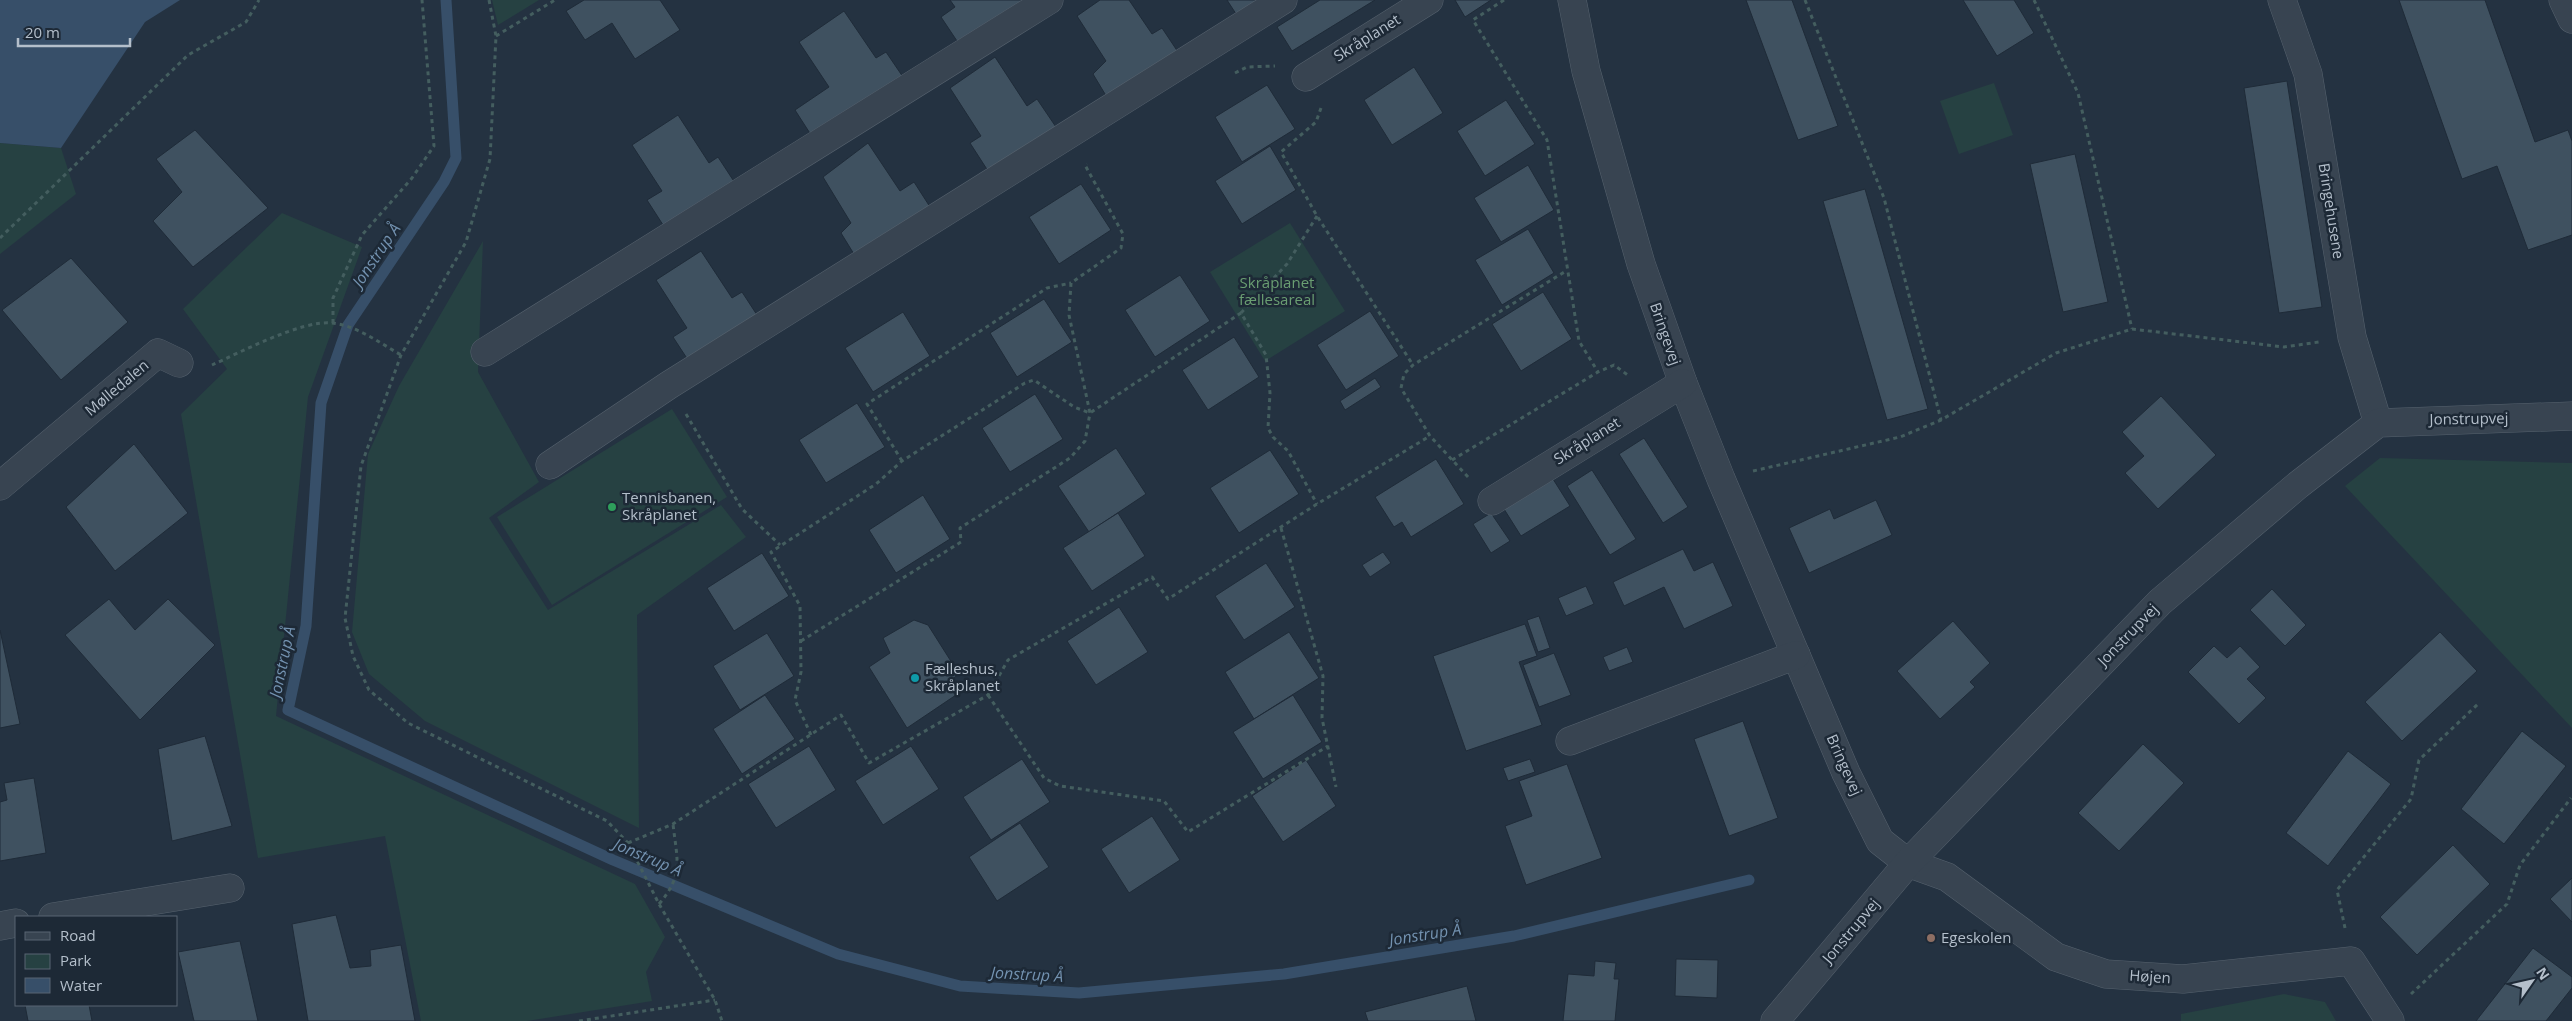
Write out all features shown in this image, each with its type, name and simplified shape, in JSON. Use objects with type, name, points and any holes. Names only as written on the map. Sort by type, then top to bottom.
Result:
[{"type":"street","points":[[485,352],[1048,0]]},
{"type":"street","points":[[550,465],[669,385],[1283,0]]},
{"type":"street","name":"Skråplanet","points":[[1306,77],[1429,0]]},
{"type":"street","name":"Bringehusene","points":[[2282,0],[2308,74],[2352,337],[2378,423]]},
{"type":"street","points":[[2563,0],[2572,19]]},
{"type":"street","name":"Bringevej","points":[[1579,3],[1586,71],[1641,264],[1683,383],[1721,479],[1846,773],[1880,840],[1908,863]]},
{"type":"street","name":"Mølledalen","points":[[0,486],[158,353],[179,364]]},
{"type":"street","name":"Skråplanet","points":[[1492,501],[1683,383]]},
{"type":"street","name":"Jonstrupvej","points":[[1775,1021],[1908,863],[2160,602],[2298,484],[2378,423],[2572,416]]},
{"type":"street","points":[[1570,741],[1796,655]]},
{"type":"street","name":"Højen","points":[[1908,863],[1947,877],[2056,957],[2106,974],[2183,979],[2351,961]]},
{"type":"street","points":[[59,916],[230,888]]},
{"type":"street","points":[[0,926],[15,923]]},
{"type":"street","points":[[2351,961],[2388,1018]]},
{"type":"path","points":[[0,238],[188,55],[246,22],[259,0]]},
{"type":"path","points":[[333,323],[333,298],[362,234],[412,178],[434,146],[422,0]]},
{"type":"path","points":[[489,0],[496,36],[490,158],[466,242],[401,355],[360,466],[345,618],[352,656],[369,690],[408,723],[607,821],[628,843],[659,904],[715,1000],[722,1021]]},
{"type":"path","points":[[496,36],[555,0]]},
{"type":"path","points":[[1504,0],[1473,20],[1547,140],[1578,341],[1598,372]]},
{"type":"path","points":[[1806,0],[1884,198],[1941,420]]},
{"type":"path","points":[[2034,0],[2078,93],[2132,329]]},
{"type":"path","points":[[1230,74],[1247,68],[1294,66],[1306,77],[1322,104],[1316,122],[1281,152],[1318,216],[1413,365]]},
{"type":"path","points":[[902,461],[867,404],[1047,288],[1071,283],[1121,248],[1123,234],[1086,165],[1094,160]]},
{"type":"path","points":[[1090,413],[1241,313],[1287,264],[1318,216]]},
{"type":"path","points":[[1492,501],[1430,436],[1401,388],[1404,374],[1413,365],[1566,270]]},
{"type":"path","points":[[801,641],[961,542],[960,528],[1070,458],[1084,440],[1090,413],[1069,315],[1071,283]]},
{"type":"path","points":[[1241,313],[1266,355],[1270,393],[1268,428],[1273,438],[1288,452],[1318,504]]},
{"type":"path","points":[[179,364],[198,370],[314,322],[333,323],[365,334],[401,355]]},
{"type":"path","points":[[1721,479],[1900,437],[1941,420],[2056,353],[2132,329],[2284,346],[2352,337]]},
{"type":"path","points":[[1452,460],[1598,372],[1614,365],[1636,381],[1649,403]]},
{"type":"path","points":[[811,735],[795,700],[801,672],[800,606],[771,552],[876,484],[902,461],[1025,383],[1034,380],[1074,407],[1090,413]]},
{"type":"path","points":[[669,385],[742,509],[780,545]]},
{"type":"path","points":[[628,843],[673,824],[841,715],[870,763],[988,695],[1008,660],[1152,577],[1168,599],[1430,436]]},
{"type":"path","points":[[1281,528],[1323,676],[1322,718],[1336,787]]},
{"type":"path","points":[[988,695],[1044,778],[1060,786],[1164,801],[1188,832],[1328,746]]},
{"type":"path","points":[[2351,961],[2337,890],[2411,799],[2419,760],[2478,704]]},
{"type":"path","points":[[2388,1018],[2507,904],[2520,864],[2571,798]]},
{"type":"path","points":[[659,904],[670,891],[678,872],[673,824]]},
{"type":"path","points":[[579,1021],[715,1000]]},
{"type":"green space","points":[[492,0],[539,0],[498,25]]},
{"type":"green space","points":[[1994,83],[2013,135],[1959,154],[1940,101]]},
{"type":"green space","points":[[0,143],[61,148],[76,194],[0,254]]},
{"type":"green space","points":[[282,213],[362,247],[308,397],[276,716],[635,884],[665,937],[646,972],[652,1001],[527,1021],[421,1021],[385,836],[258,858],[181,414],[227,369],[183,309]]},
{"type":"green space","name":"Skråplanet fællesareal","points":[[1290,223],[1345,311],[1265,361],[1210,272]]},
{"type":"green space","points":[[483,241],[478,372],[539,482],[489,518],[548,610],[721,505],[746,537],[637,615],[639,828],[425,721],[369,674],[352,632],[368,454],[399,386]]},
{"type":"green space","name":"Tennisbanen, Skråplanet","points":[[672,409],[727,497],[552,605],[497,517]]},
{"type":"green space","points":[[2380,458],[2572,463],[2572,728],[2345,486]]},
{"type":"green space","points":[[2284,994],[2325,1002],[2336,1021],[2181,1021],[2181,1014]]},
{"type":"water","points":[[0,0],[180,0],[145,22],[61,148],[0,143]]},
{"type":"building","points":[[584,0],[660,0],[680,30],[635,59],[612,23],[585,40],[566,11]]},
{"type":"building","points":[[950,0],[1024,0],[959,44],[941,17],[955,7]]},
{"type":"building","points":[[1100,0],[1129,0],[1152,34],[1162,28],[1182,58],[1111,104],[1093,74],[1106,61],[1077,16]]},
{"type":"building","points":[[1227,0],[1271,0],[1240,20]]},
{"type":"building","points":[[1320,0],[1375,0],[1292,51],[1277,27]]},
{"type":"building","points":[[1455,0],[1491,0],[1465,17]]},
{"type":"building","points":[[1746,0],[1792,0],[1838,126],[1798,140]]},
{"type":"building","points":[[1963,0],[2014,0],[2034,33],[1997,56]]},
{"type":"building","points":[[2399,0],[2485,0],[2535,142],[2568,130],[2572,141],[2572,235],[2528,250],[2497,166],[2462,179]]},
{"type":"building","points":[[844,11],[876,58],[886,52],[903,77],[813,138],[795,110],[829,87],[799,42]]},
{"type":"building","points":[[995,57],[1027,106],[1037,99],[1058,130],[990,174],[970,143],[981,136],[950,88]]},
{"type":"building","points":[[1414,67],[1443,113],[1392,145],[1364,100]]},
{"type":"building","points":[[2287,81],[2322,307],[2279,313],[2244,88]]},
{"type":"building","points":[[1267,85],[1295,129],[1242,162],[1215,117]]},
{"type":"building","points":[[1506,100],[1535,144],[1485,176],[1457,131]]},
{"type":"building","points":[[678,115],[709,163],[718,157],[735,183],[665,228],[647,200],[662,191],[632,145]]},
{"type":"building","points":[[195,130],[268,208],[193,267],[153,221],[182,192],[156,159]]},
{"type":"building","points":[[868,143],[900,191],[914,182],[932,210],[857,259],[841,233],[851,223],[823,177]]},
{"type":"building","points":[[1270,146],[1296,190],[1242,224],[1215,181]]},
{"type":"building","points":[[2075,154],[2108,302],[2063,312],[2030,164]]},
{"type":"building","points":[[1528,165],[1554,210],[1501,242],[1474,198]]},
{"type":"building","points":[[1081,184],[1111,230],[1059,264],[1029,217]]},
{"type":"building","points":[[1865,189],[1928,409],[1887,420],[1823,201]]},
{"type":"building","points":[[1528,229],[1554,273],[1502,305],[1475,260]]},
{"type":"building","points":[[701,251],[732,298],[742,292],[759,318],[690,363],[673,337],[687,328],[656,280]]},
{"type":"building","points":[[71,258],[128,322],[61,380],[2,310]]},
{"type":"building","points":[[1180,275],[1210,321],[1155,357],[1125,310]]},
{"type":"building","points":[[1543,292],[1572,339],[1521,371],[1492,324]]},
{"type":"building","points":[[1044,299],[1072,342],[1017,377],[990,333]]},
{"type":"building","points":[[1370,311],[1399,356],[1346,390],[1317,345]]},
{"type":"building","points":[[903,312],[930,356],[873,392],[845,348]]},
{"type":"building","points":[[1234,337],[1259,377],[1208,410],[1182,370]]},
{"type":"building","points":[[1375,378],[1381,387],[1345,410],[1340,401]]},
{"type":"building","points":[[1035,394],[1063,439],[1010,472],[982,428]]},
{"type":"building","points":[[2161,396],[2216,455],[2158,509],[2125,473],[2144,456],[2122,432]]},
{"type":"building","points":[[857,403],[885,447],[826,483],[799,440]]},
{"type":"building","points":[[1644,438],[1688,507],[1663,523],[1619,454]]},
{"type":"building","points":[[134,444],[188,513],[115,571],[66,507]]},
{"type":"building","points":[[1116,448],[1146,494],[1089,532],[1058,486]]},
{"type":"building","points":[[1270,450],[1299,494],[1239,533],[1210,488]]},
{"type":"building","points":[[1436,459],[1464,504],[1411,537],[1402,522],[1394,527],[1375,497]]},
{"type":"building","points":[[1592,470],[1636,539],[1610,555],[1567,486]]},
{"type":"building","points":[[1553,479],[1570,506],[1521,536],[1504,509]]},
{"type":"building","points":[[923,495],[950,539],[896,573],[869,530]]},
{"type":"building","points":[[1876,500],[1892,535],[1809,573],[1789,528],[1830,509],[1834,519]]},
{"type":"building","points":[[1118,513],[1145,556],[1092,591],[1063,548]]},
{"type":"building","points":[[1491,513],[1510,541],[1491,553],[1473,524]]},
{"type":"building","points":[[1683,549],[1694,571],[1713,562],[1733,606],[1684,629],[1664,587],[1624,606],[1613,582]]},
{"type":"building","points":[[1383,552],[1391,563],[1370,577],[1362,565]]},
{"type":"building","points":[[762,553],[789,596],[734,631],[707,588]]},
{"type":"building","points":[[1266,563],[1295,607],[1244,640],[1215,596]]},
{"type":"building","points":[[1586,586],[1594,604],[1566,616],[1558,598]]},
{"type":"building","points":[[2272,589],[2306,625],[2285,646],[2250,610]]},
{"type":"building","points":[[109,599],[135,630],[168,599],[215,645],[140,720],[65,635]]},
{"type":"building","points":[[1119,607],[1148,652],[1096,685],[1067,641]]},
{"type":"building","points":[[1539,616],[1550,648],[1538,652],[1527,620]]},
{"type":"building","name":"Fælleshus, Skråplanet","points":[[914,620],[928,625],[959,674],[947,683],[956,695],[907,728],[869,667],[890,653],[883,638]]},
{"type":"building","points":[[1953,621],[1990,663],[1970,682],[1975,687],[1940,719],[1897,671]]},
{"type":"building","points":[[1525,624],[1537,656],[1519,662],[1542,725],[1466,751],[1433,656]]},
{"type":"building","points":[[0,630],[20,724],[0,728]]},
{"type":"building","points":[[1289,632],[1319,678],[1254,719],[1225,672]]},
{"type":"building","points":[[2440,632],[2477,671],[2402,741],[2365,702]]},
{"type":"building","points":[[767,633],[794,676],[740,710],[713,666]]},
{"type":"building","points":[[2214,646],[2227,658],[2240,646],[2260,667],[2247,679],[2266,698],[2239,724],[2188,672]]},
{"type":"building","points":[[1627,647],[1633,662],[1609,671],[1603,657]]},
{"type":"building","points":[[1554,653],[1571,695],[1539,707],[1523,665]]},
{"type":"building","points":[[765,695],[795,739],[742,774],[713,729]]},
{"type":"building","points":[[1293,695],[1322,742],[1263,779],[1233,732]]},
{"type":"building","points":[[1743,721],[1778,818],[1729,836],[1694,739]]},
{"type":"building","points":[[2522,731],[2566,766],[2504,844],[2461,809]]},
{"type":"building","points":[[205,736],[232,826],[172,841],[158,749]]},
{"type":"building","points":[[2143,744],[2184,783],[2119,851],[2078,813]]},
{"type":"building","points":[[809,746],[836,790],[776,828],[748,784]]},
{"type":"building","points":[[911,746],[939,789],[883,825],[855,781]]},
{"type":"building","points":[[2348,751],[2391,784],[2328,866],[2286,833]]},
{"type":"building","points":[[1022,759],[1050,802],[991,840],[963,797]]},
{"type":"building","points":[[1530,759],[1535,772],[1508,781],[1503,768]]},
{"type":"building","points":[[1306,760],[1336,806],[1283,842],[1252,796]]},
{"type":"building","points":[[1567,764],[1602,858],[1526,885],[1505,826],[1532,816],[1519,781]]},
{"type":"building","points":[[34,778],[46,853],[0,861],[0,802],[7,800],[4,783]]},
{"type":"building","points":[[1152,816],[1180,860],[1129,893],[1101,849]]},
{"type":"building","points":[[1020,823],[1049,867],[997,901],[969,857]]},
{"type":"building","points":[[2453,845],[2490,884],[2417,955],[2380,917]]},
{"type":"building","points":[[2572,878],[2572,922],[2550,899]]},
{"type":"building","points":[[336,915],[350,968],[371,966],[370,950],[401,945],[415,1021],[308,1021],[292,924]]},
{"type":"building","points":[[240,941],[258,1021],[194,1021],[178,952]]},
{"type":"building","points":[[2533,948],[2572,977],[2572,988],[2546,1021],[2476,1021]]},
{"type":"building","points":[[1676,959],[1718,960],[1717,998],[1675,996]]},
{"type":"building","points":[[1595,961],[1616,963],[1614,979],[1619,979],[1615,1021],[1563,1021],[1568,974],[1594,976]]},
{"type":"building","points":[[1467,986],[1476,1021],[1368,1021],[1365,1012]]},
{"type":"building","points":[[25,1006],[89,1006],[92,1021],[28,1021]]},
{"type":"waterway","name":"Jonstrup Å","points":[[446,0],[456,158],[444,182],[348,325],[321,403],[306,626],[288,710],[613,860],[838,954],[960,986],[1079,993],[1284,974],[1514,936],[1749,880]]},
{"type":"place","name":"Tennisbanen, Skråplanet","points":[[612,507]]},
{"type":"place","name":"Fælleshus, Skråplanet","points":[[915,678]]},
{"type":"place","name":"Egeskolen","points":[[1931,938]]}]
